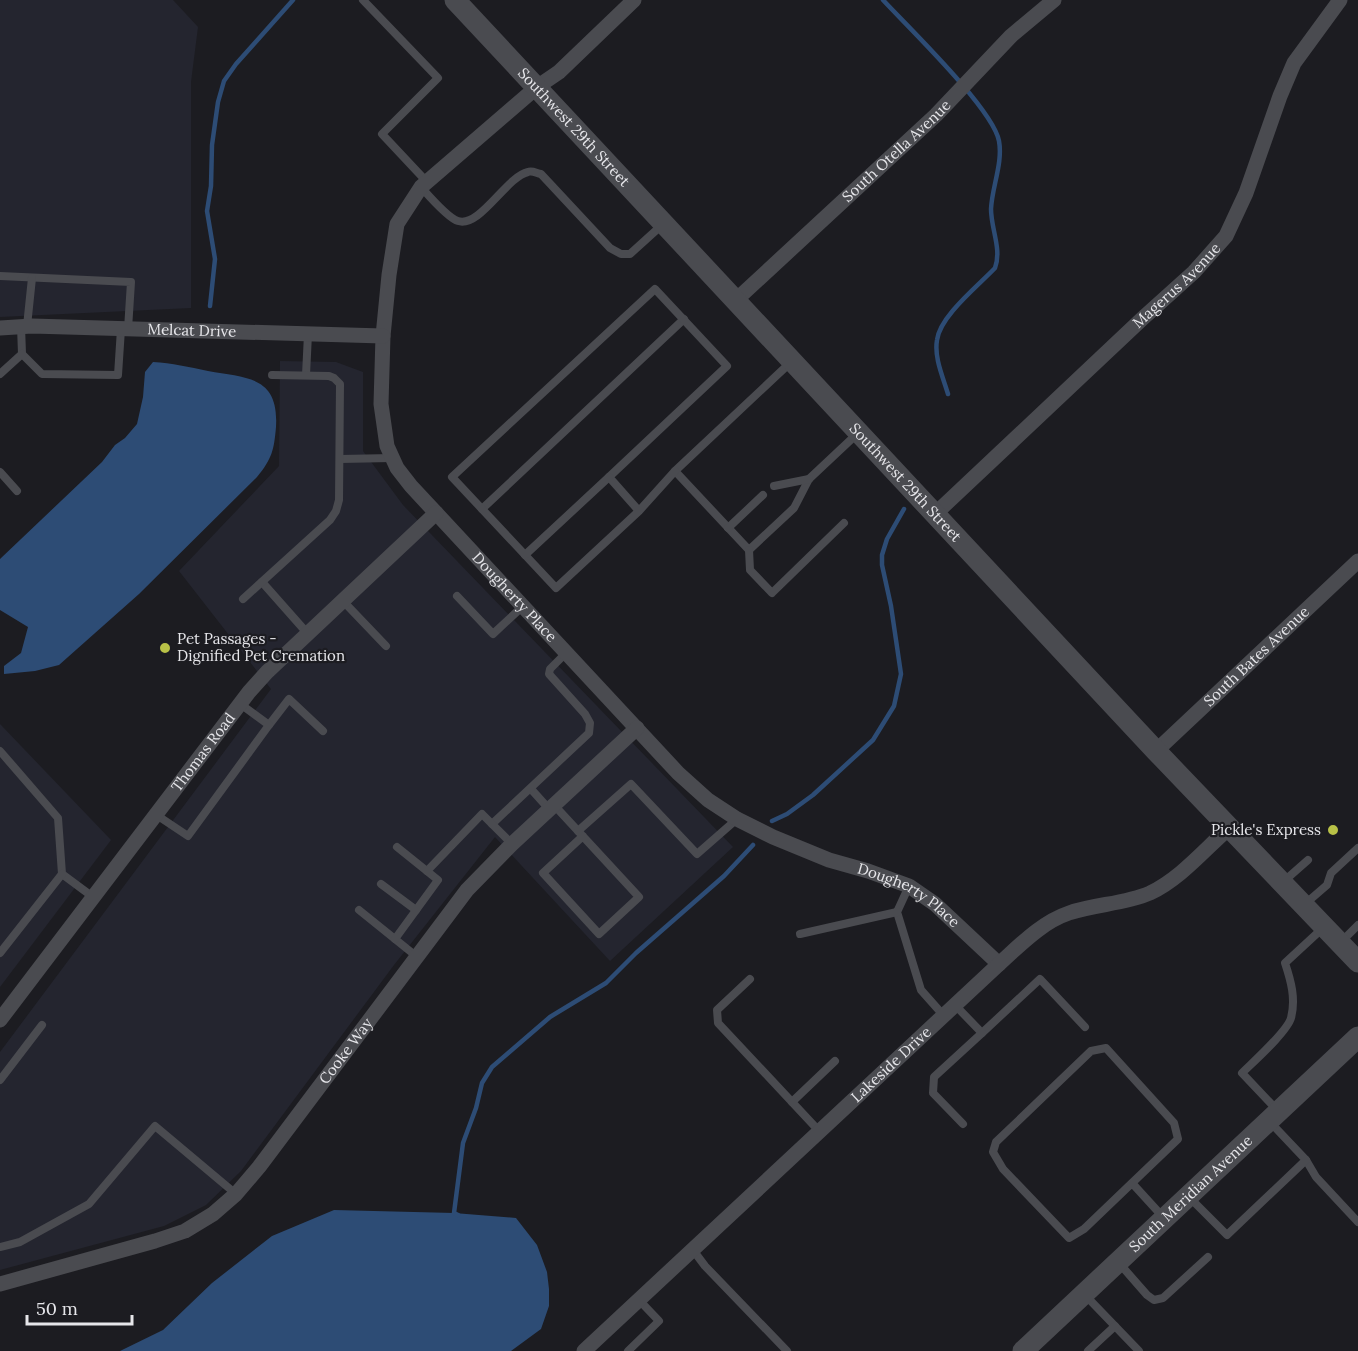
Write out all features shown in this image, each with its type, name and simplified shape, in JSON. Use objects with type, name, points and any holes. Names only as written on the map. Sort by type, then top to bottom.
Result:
[{"type":"street","name":"Southwest 29th Street","points":[[455,0],[934,515],[1228,828],[1358,962]]},
{"type":"street","name":"Dougherty Place","points":[[634,0],[559,72],[537,87],[424,184],[398,224],[389,275],[383,336],[382,425],[387,446],[397,468],[411,486],[678,773],[708,800],[737,819],[773,837],[829,860],[909,886],[934,904],[999,964]]},
{"type":"street","name":"South Otella Avenue","points":[[736,300],[936,115],[1011,36],[1054,0]]},
{"type":"street","name":"Magerus Avenue","points":[[934,515],[1194,272],[1226,236],[1246,193],[1294,63],[1334,1]]},
{"type":"street","name":"Melcat Drive","points":[[0,327],[383,336]]},
{"type":"street","name":"Thomas Road","points":[[0,1020],[239,703],[258,681],[436,513]]},
{"type":"street","name":"South Bates Avenue","points":[[1156,751],[1358,561]]},
{"type":"street","name":"Cooke Way","points":[[0,1284],[185,1231],[213,1214],[236,1194],[259,1167],[467,890],[512,844],[637,728]]},
{"type":"street","name":"Lakeside Drive","points":[[584,1351],[1042,926],[1069,913],[1150,893],[1173,878],[1228,828]]},
{"type":"street","name":"South Meridian Avenue","points":[[1023,1351],[1358,1037]]},
{"type":"lane","points":[[363,0],[438,78],[382,134],[456,221],[465,222],[475,217],[520,175],[530,171],[541,174],[610,248],[621,254],[630,254],[664,223]]},
{"type":"lane","points":[[0,276],[131,282],[118,375],[42,374],[22,354]]},
{"type":"lane","points":[[0,374],[22,354],[32,278]]},
{"type":"lane","points":[[525,555],[727,366],[655,289],[452,477],[525,555],[556,588],[639,511],[675,471],[792,361]]},
{"type":"lane","points":[[482,509],[684,319]]},
{"type":"lane","points":[[306,375],[308,334]]},
{"type":"lane","points":[[243,599],[330,520],[339,500],[340,384],[329,376],[272,375]]},
{"type":"lane","points":[[749,550],[794,508],[809,479],[858,432]]},
{"type":"lane","points":[[340,459],[392,458]]},
{"type":"lane","points":[[675,471],[749,550],[750,570],[772,593],[844,523]]},
{"type":"lane","points":[[0,472],[17,491]]},
{"type":"lane","points":[[609,477],[639,511]]},
{"type":"lane","points":[[774,486],[809,479]]},
{"type":"lane","points":[[728,528],[763,495]]},
{"type":"lane","points":[[262,582],[308,634]]},
{"type":"lane","points":[[457,596],[493,634],[523,606]]},
{"type":"lane","points":[[343,601],[386,646]]},
{"type":"lane","points":[[492,824],[589,733],[590,723],[585,714],[549,674],[550,669],[566,653]]},
{"type":"lane","points":[[155,814],[188,836],[290,699],[322,731]]},
{"type":"lane","points":[[239,703],[269,725]]},
{"type":"lane","points":[[0,751],[58,818],[62,874],[0,953]]},
{"type":"lane","points":[[531,789],[581,834],[639,897],[599,934],[543,873],[581,834],[631,784],[697,854],[737,819]]},
{"type":"lane","points":[[427,871],[482,814],[512,844]]},
{"type":"lane","points":[[395,939],[438,880],[397,847]]},
{"type":"lane","points":[[1304,905],[1327,885],[1331,873],[1358,848]]},
{"type":"lane","points":[[1282,883],[1308,860]]},
{"type":"lane","points":[[62,874],[93,897]]},
{"type":"lane","points":[[381,884],[417,910]]},
{"type":"lane","points":[[909,886],[897,912],[921,990],[944,1016]]},
{"type":"lane","points":[[359,910],[416,956]]},
{"type":"lane","points":[[800,934],[897,912]]},
{"type":"lane","points":[[1340,942],[1358,925]]},
{"type":"lane","points":[[1325,926],[1285,963],[1293,988],[1291,1019],[1273,1042],[1242,1073],[1316,1177],[1358,1222]]},
{"type":"lane","points":[[750,979],[717,1010],[718,1023],[820,1132]]},
{"type":"lane","points":[[963,1124],[933,1093],[934,1077],[1040,979],[1085,1028]]},
{"type":"lane","points":[[956,1005],[982,1033]]},
{"type":"lane","points":[[1,1076],[42,1025]]},
{"type":"lane","points":[[1106,1048],[1174,1123],[1178,1140],[1132,1183],[1084,1229],[1070,1238],[1003,1169],[993,1152],[996,1142],[1092,1051],[1106,1048]]},
{"type":"lane","points":[[792,1102],[835,1061]]},
{"type":"lane","points":[[0,1247],[20,1242],[89,1204],[155,1126],[236,1194]]},
{"type":"lane","points":[[1188,1196],[1227,1235],[1306,1160]]},
{"type":"lane","points":[[1132,1183],[1164,1218]]},
{"type":"lane","points":[[693,1250],[705,1266],[787,1351]]},
{"type":"lane","points":[[1118,1262],[1154,1300],[1163,1298],[1208,1257]]},
{"type":"lane","points":[[1084,1294],[1138,1351]]},
{"type":"lane","points":[[628,1351],[659,1321],[639,1300]]},
{"type":"lane","points":[[1088,1351],[1115,1326]]},
{"type":"shaded area","points":[[0,0],[173,0],[198,27],[191,82],[191,308],[0,317]]},
{"type":"shaded area","points":[[280,361],[336,362],[363,372],[363,451],[403,505],[733,847],[610,961],[495,837],[394,965],[241,1171],[206,1205],[164,1226],[0,1270],[0,1052],[271,689],[179,571],[279,466]]},
{"type":"shaded area","points":[[0,724],[111,840],[0,987]]},
{"type":"water","points":[[153,362],[247,378],[266,389],[276,410],[275,435],[269,459],[257,477],[139,594],[59,665],[35,671],[4,674],[4,666],[21,653],[28,627],[0,610],[0,559],[102,462],[115,445],[125,438],[137,424],[143,397],[145,372]]},
{"type":"water","points":[[334,1210],[454,1213],[516,1218],[537,1245],[547,1272],[549,1306],[541,1329],[511,1351],[120,1351],[163,1330],[212,1283],[272,1236]]},
{"type":"waterway","points":[[210,306],[215,259],[207,211],[218,102],[224,81],[236,64],[293,0]]},
{"type":"waterway","points":[[883,0],[967,90],[982,109],[999,141],[1000,158],[991,209],[997,261],[995,268],[952,311],[940,331],[936,347],[939,367],[948,394]]},
{"type":"waterway","points":[[772,821],[787,814],[813,795],[873,740],[894,706],[901,674],[882,555],[887,539],[904,509]]},
{"type":"waterway","points":[[458,1215],[454,1213],[463,1143],[476,1108],[482,1083],[492,1067],[550,1017],[606,983],[636,953],[724,876],[753,845]]},
{"type":"place","name":"Pet Passages - Dignified Pet Cremation","points":[[165,648]]},
{"type":"place","name":"Pickle's Express","points":[[1333,830]]}]
